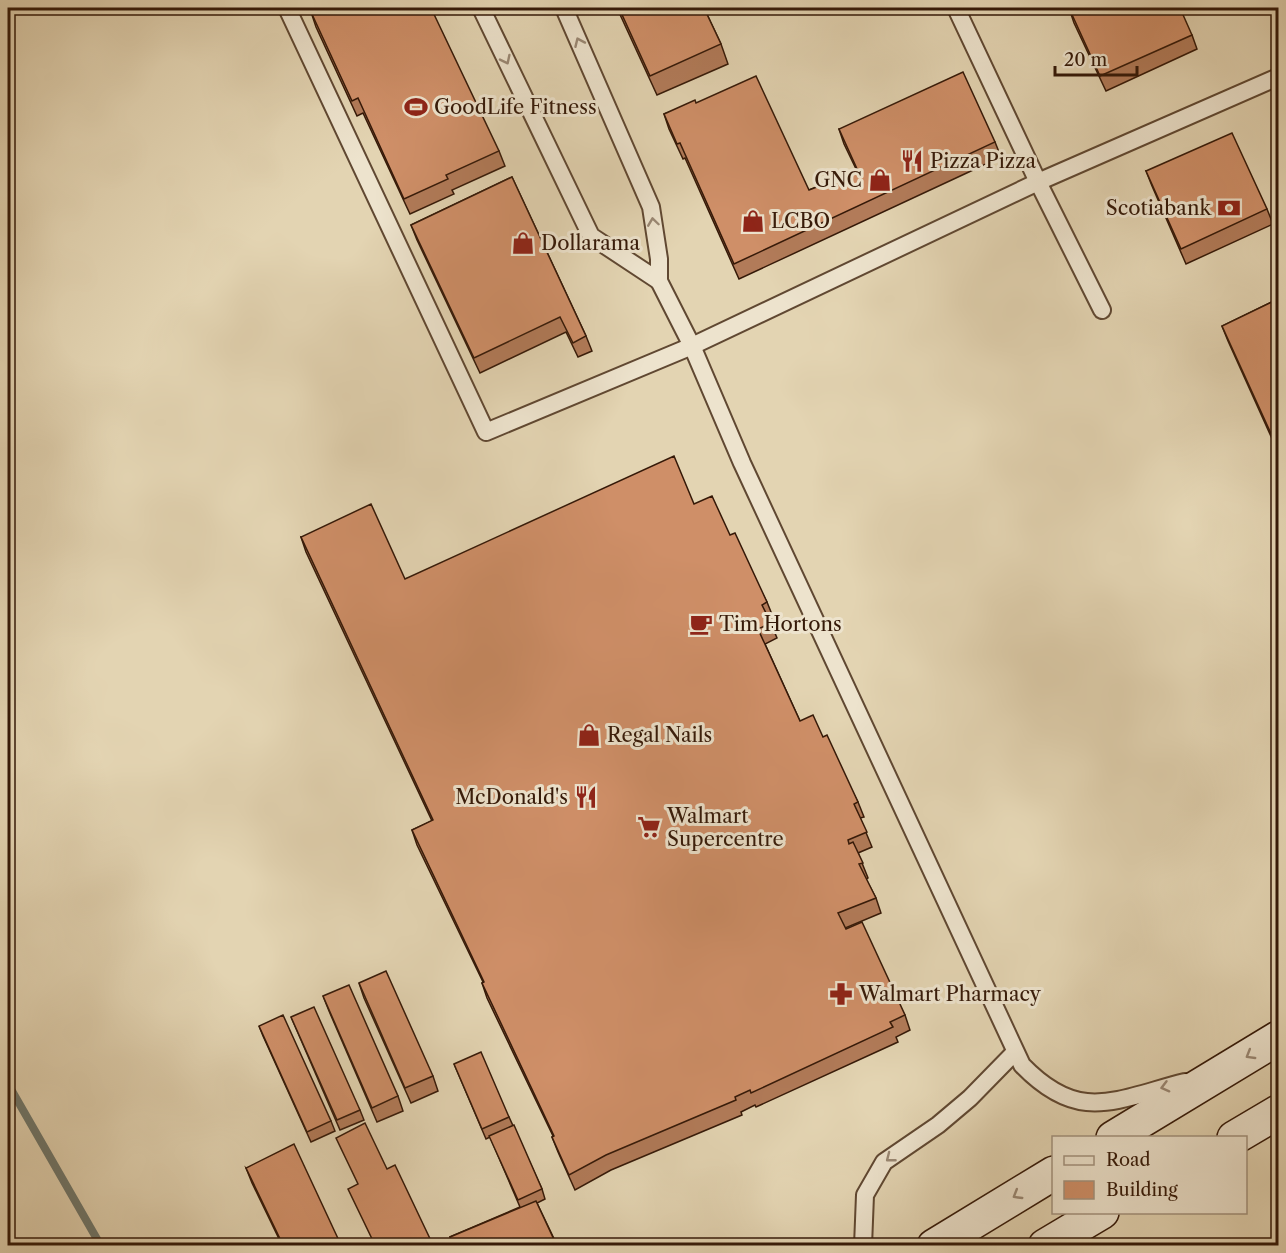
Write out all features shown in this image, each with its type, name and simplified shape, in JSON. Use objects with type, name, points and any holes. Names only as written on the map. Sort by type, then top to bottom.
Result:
[{"type":"main road","points":[[1115,1136],[1278,1038]]},
{"type":"main road","points":[[1236,1136],[1278,1112]]},
{"type":"main road","points":[[934,1245],[1052,1174]]},
{"type":"main road","points":[[1045,1245],[1099,1214]]},
{"type":"lane","points":[[287,8],[486,432],[692,346],[1038,182],[1278,77]]},
{"type":"lane","points":[[481,8],[591,236],[659,280]]},
{"type":"lane","points":[[564,8],[651,207],[659,259],[659,280],[692,346],[742,464],[1022,1065],[1039,1082],[1076,1102],[1100,1104],[1222,1072]]},
{"type":"lane","points":[[956,8],[1038,182],[1102,310]]},
{"type":"lane","points":[[864,1245],[865,1195],[884,1162],[938,1125],[970,1098],[1015,1052]]},
{"type":"building","name":"GoodLife Fitness","points":[[320,8],[431,8],[499,151],[446,175],[448,179],[404,199],[358,98],[352,101],[311,12]]},
{"type":"building","points":[[619,8],[704,8],[721,44],[650,76]]},
{"type":"building","points":[[1069,8],[1180,8],[1192,35],[1100,76]]},
{"type":"building","points":[[963,72],[995,142],[734,264],[680,143],[677,144],[664,114],[695,100],[696,103],[756,76],[809,190],[858,171],[839,129]]},
{"type":"building","points":[[1232,133],[1267,209],[1181,249],[1146,171]]},
{"type":"building","points":[[512,177],[586,336],[573,343],[560,317],[474,358],[411,225]]},
{"type":"building","points":[[1278,299],[1278,449],[1222,326]]},
{"type":"building","name":"Walmart Supercentre","points":[[674,456],[694,504],[712,496],[730,535],[735,533],[767,602],[762,605],[771,623],[758,629],[800,721],[813,715],[823,737],[827,735],[858,802],[854,804],[867,832],[848,840],[849,844],[853,842],[863,863],[859,864],[876,898],[838,913],[846,929],[862,922],[905,1015],[890,1022],[893,1027],[751,1093],[750,1090],[735,1097],[736,1100],[606,1155],[569,1175],[552,1137],[554,1136],[482,983],[484,982],[412,830],[433,820],[301,537],[371,504],[405,579]]},
{"type":"building","points":[[386,971],[433,1076],[405,1088],[359,983]]},
{"type":"building","points":[[349,985],[398,1096],[372,1108],[323,996]]},
{"type":"building","points":[[314,1007],[360,1110],[337,1120],[291,1017]]},
{"type":"building","points":[[283,1015],[331,1121],[307,1132],[259,1026]]},
{"type":"building","points":[[481,1052],[509,1117],[482,1129],[454,1064]]},
{"type":"building","points":[[365,1123],[387,1169],[395,1165],[433,1245],[375,1245],[348,1189],[358,1184],[336,1138]]},
{"type":"building","points":[[514,1125],[542,1189],[518,1200],[489,1136]]},
{"type":"building","points":[[294,1144],[341,1245],[283,1245],[246,1168]]},
{"type":"building","points":[[536,1201],[556,1244],[554,1245],[454,1245],[450,1237]]},
{"type":"waterway","points":[[8,1084],[101,1246]]},
{"type":"place","name":"GoodLife Fitness","points":[[416,107]]},
{"type":"place","name":"Pizza Pizza","points":[[912,161]]},
{"type":"place","name":"GNC","points":[[880,180]]},
{"type":"place","name":"Scotiabank","points":[[1229,208]]},
{"type":"place","name":"LCBO","points":[[753,221]]},
{"type":"place","name":"Dollarama","points":[[523,243]]},
{"type":"place","name":"Tim Hortons","points":[[701,624]]},
{"type":"place","name":"Regal Nails","points":[[589,735]]},
{"type":"place","name":"McDonald's","points":[[586,797]]},
{"type":"place","name":"Walmart Supercentre","points":[[649,827]]},
{"type":"place","name":"Walmart Pharmacy","points":[[841,994]]}]
